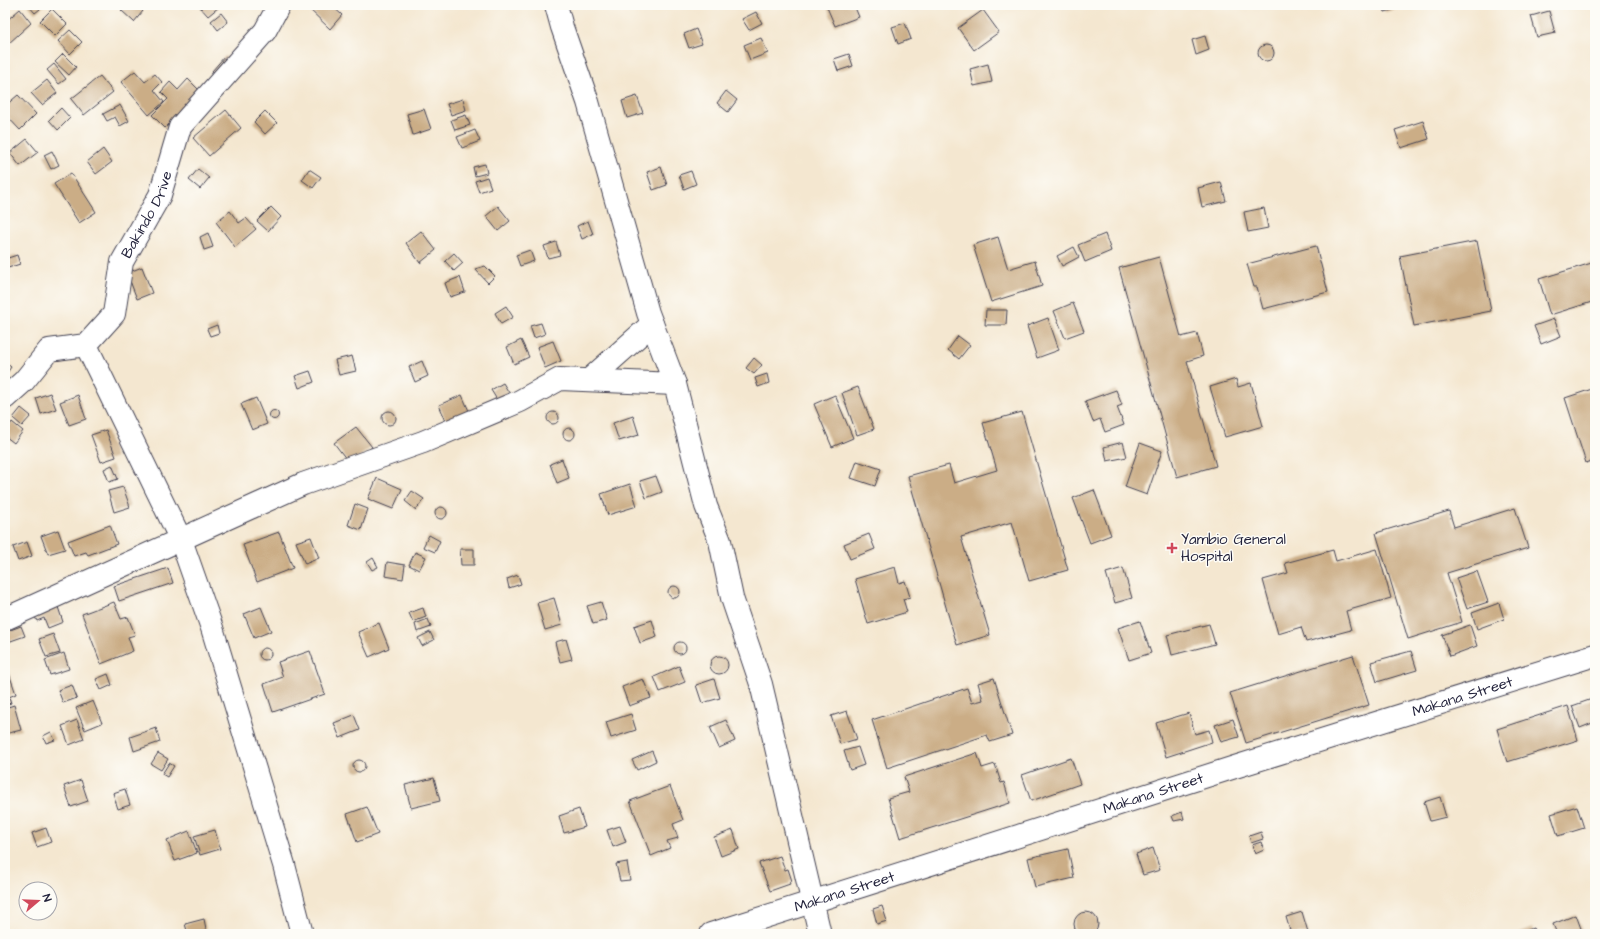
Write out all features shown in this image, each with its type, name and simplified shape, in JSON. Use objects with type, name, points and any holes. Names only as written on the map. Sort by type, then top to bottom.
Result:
[{"type":"street","name":"Bakindo Drive","points":[[86,345],[114,314],[122,262],[160,195],[180,127],[265,31],[278,5]]},
{"type":"street","points":[[556,5],[588,102],[652,324],[675,384],[706,506],[720,541],[732,598],[761,684],[820,934]]},
{"type":"street","points":[[589,380],[652,324]]},
{"type":"street","points":[[5,398],[24,381],[49,350],[86,345],[181,540],[212,628],[284,865],[302,934]]},
{"type":"street","points":[[5,620],[303,484],[423,442],[520,401],[560,379],[675,384]]},
{"type":"street","name":"Makana Street","points":[[711,934],[1246,763],[1595,655]]},
{"type":"building","points":[[28,5],[45,5],[35,13]]},
{"type":"building","points":[[126,5],[137,5],[143,11],[134,22],[121,10]]},
{"type":"building","points":[[202,5],[217,5],[219,7],[208,16],[200,7]]},
{"type":"building","points":[[331,5],[342,15],[330,29],[306,6]]},
{"type":"building","points":[[826,5],[854,5],[859,17],[835,26]]},
{"type":"building","points":[[1383,5],[1402,5],[1402,7],[1385,12]]},
{"type":"building","points":[[20,9],[31,23],[8,44],[5,40],[5,22]]},
{"type":"building","points":[[52,9],[67,24],[55,36],[40,21]]},
{"type":"building","points":[[983,10],[999,32],[974,50],[958,28]]},
{"type":"building","points":[[1549,11],[1555,33],[1537,37],[1531,16]]},
{"type":"building","points":[[756,12],[762,23],[749,30],[742,19]]},
{"type":"building","points":[[221,13],[228,22],[218,30],[211,21]]},
{"type":"building","points":[[905,23],[911,39],[898,44],[892,27]]},
{"type":"building","points":[[696,29],[702,44],[689,48],[684,34]]},
{"type":"building","points":[[70,30],[82,42],[70,54],[58,41]]},
{"type":"building","points":[[1205,36],[1209,50],[1196,55],[1192,40]]},
{"type":"building","points":[[761,38],[768,53],[750,60],[744,45]]},
{"type":"building","points":[[1263,45],[1269,45],[1274,50],[1272,59],[1269,61],[1263,61],[1258,56],[1258,50]]},
{"type":"building","points":[[63,54],[76,67],[69,75],[55,62]]},
{"type":"building","points":[[849,54],[853,66],[838,71],[834,59]]},
{"type":"building","points":[[225,56],[232,62],[219,77],[212,71]]},
{"type":"building","points":[[54,64],[66,79],[59,84],[47,70]]},
{"type":"building","points":[[988,64],[992,82],[974,86],[970,69]]},
{"type":"building","points":[[135,71],[145,82],[155,74],[162,82],[154,90],[164,102],[149,115],[121,82]]},
{"type":"building","points":[[100,76],[113,92],[84,115],[71,99]]},
{"type":"building","points":[[188,79],[202,93],[165,128],[152,115],[168,99],[161,92],[170,82],[178,90]]},
{"type":"building","points":[[47,80],[57,93],[42,105],[31,93]]},
{"type":"building","points":[[726,91],[737,100],[728,112],[717,103]]},
{"type":"building","points":[[18,95],[36,114],[20,130],[5,114],[5,106]]},
{"type":"building","points":[[637,96],[643,113],[627,118],[622,101]]},
{"type":"building","points":[[463,99],[466,110],[451,115],[447,104]]},
{"type":"building","points":[[120,105],[129,121],[120,126],[115,117],[107,121],[103,114]]},
{"type":"building","points":[[61,108],[70,118],[58,130],[49,120]]},
{"type":"building","points":[[424,109],[431,129],[413,135],[407,114]]},
{"type":"building","points":[[226,110],[241,128],[209,156],[193,138]]},
{"type":"building","points":[[265,111],[277,123],[265,134],[254,122]]},
{"type":"building","points":[[466,115],[470,125],[455,130],[451,120]]},
{"type":"building","points":[[1423,121],[1429,139],[1401,148],[1395,130]]},
{"type":"building","points":[[475,130],[480,141],[462,148],[457,137]]},
{"type":"building","points":[[27,139],[38,152],[20,166],[10,153]]},
{"type":"building","points":[[103,149],[112,162],[96,174],[87,162]]},
{"type":"building","points":[[52,151],[59,165],[51,169],[44,155]]},
{"type":"building","points":[[485,164],[487,173],[475,176],[473,167]]},
{"type":"building","points":[[661,167],[667,185],[653,190],[647,172]]},
{"type":"building","points":[[198,169],[209,178],[200,189],[189,180]]},
{"type":"building","points":[[309,169],[321,177],[313,188],[302,180]]},
{"type":"building","points":[[691,171],[696,184],[684,189],[679,175]]},
{"type":"building","points":[[71,173],[96,212],[79,223],[54,184]]},
{"type":"building","points":[[487,177],[491,188],[479,192],[475,181]]},
{"type":"building","points":[[1221,182],[1226,201],[1202,207],[1198,188]]},
{"type":"building","points":[[498,206],[510,221],[498,231],[486,216]]},
{"type":"building","points":[[271,207],[281,217],[268,231],[257,221]]},
{"type":"building","points":[[1264,208],[1268,228],[1248,232],[1244,212]]},
{"type":"building","points":[[230,211],[239,223],[246,218],[256,229],[235,247],[216,222]]},
{"type":"building","points":[[588,221],[593,234],[582,239],[577,226]]},
{"type":"building","points":[[421,231],[436,250],[420,263],[406,243]]},
{"type":"building","points":[[208,233],[213,247],[204,250],[200,237]]},
{"type":"building","points":[[1105,234],[1111,251],[1085,262],[1078,245]]},
{"type":"building","points":[[998,237],[1008,269],[1035,261],[1042,286],[991,302],[973,245]]},
{"type":"building","points":[[1477,241],[1491,311],[1414,326],[1400,256]]},
{"type":"building","points":[[556,242],[560,255],[548,258],[544,246]]},
{"type":"building","points":[[1316,246],[1328,292],[1263,309],[1257,287],[1254,287],[1247,264]]},
{"type":"building","points":[[1074,247],[1079,257],[1062,266],[1057,256]]},
{"type":"building","points":[[530,250],[534,261],[520,266],[516,255]]},
{"type":"building","points":[[454,253],[463,263],[454,271],[445,261]]},
{"type":"building","points":[[17,255],[20,264],[5,269],[5,259]]},
{"type":"building","points":[[1159,257],[1181,337],[1197,333],[1203,356],[1187,361],[1216,466],[1177,477],[1119,268]]},
{"type":"building","points":[[1595,262],[1595,301],[1550,315],[1539,279]]},
{"type":"building","points":[[485,266],[495,276],[488,283],[475,269]]},
{"type":"building","points":[[142,267],[152,293],[137,299],[127,273]]},
{"type":"building","points":[[460,277],[465,292],[450,297],[445,283]]},
{"type":"building","points":[[1073,303],[1084,331],[1065,338],[1054,311]]},
{"type":"building","points":[[506,306],[513,317],[501,324],[495,313]]},
{"type":"building","points":[[986,310],[1007,310],[1006,325],[985,325]]},
{"type":"building","points":[[1048,318],[1059,350],[1037,358],[1027,326]]},
{"type":"building","points":[[1554,319],[1561,336],[1541,344],[1534,326]]},
{"type":"building","points":[[541,323],[545,334],[534,338],[530,326]]},
{"type":"building","points":[[217,325],[219,333],[210,336],[207,329]]},
{"type":"building","points":[[958,336],[970,345],[959,359],[948,350]]},
{"type":"building","points":[[521,340],[529,357],[514,364],[507,347]]},
{"type":"building","points":[[553,341],[561,361],[545,368],[537,347]]},
{"type":"building","points":[[352,356],[356,371],[339,375],[335,360]]},
{"type":"building","points":[[754,358],[762,365],[754,374],[746,368]]},
{"type":"building","points":[[422,361],[428,376],[415,382],[409,367]]},
{"type":"building","points":[[5,362],[11,367],[5,376]]},
{"type":"building","points":[[310,371],[314,382],[299,388],[295,376]]},
{"type":"building","points":[[767,374],[769,383],[758,387],[755,378]]},
{"type":"building","points":[[1236,379],[1238,387],[1251,383],[1263,426],[1225,437],[1210,387]]},
{"type":"building","points":[[503,383],[511,396],[499,403],[491,390]]},
{"type":"building","points":[[858,387],[874,429],[857,435],[842,393]]},
{"type":"building","points":[[1595,388],[1595,460],[1586,463],[1565,398]]},
{"type":"building","points":[[1116,390],[1122,405],[1117,407],[1124,425],[1105,432],[1100,419],[1093,422],[1085,401]]},
{"type":"building","points":[[50,393],[56,409],[41,414],[36,398]]},
{"type":"building","points":[[78,395],[86,419],[69,425],[60,402]]},
{"type":"building","points":[[462,395],[469,411],[446,421],[439,405]]},
{"type":"building","points":[[835,395],[853,438],[832,447],[814,404]]},
{"type":"building","points":[[256,398],[267,424],[252,430],[241,404]]},
{"type":"building","points":[[21,408],[31,416],[22,426],[13,418]]},
{"type":"building","points":[[272,411],[276,411],[278,415],[276,419],[272,419],[270,417],[270,413]]},
{"type":"building","points":[[386,411],[392,411],[396,415],[396,421],[392,425],[386,425],[382,421],[382,415]]},
{"type":"building","points":[[553,412],[557,414],[559,418],[557,422],[553,424],[549,422],[547,418],[549,414]]},
{"type":"building","points":[[1022,412],[1068,570],[1029,581],[1012,522],[961,537],[990,635],[957,645],[908,476],[949,465],[954,483],[997,470],[983,423]]},
{"type":"building","points":[[633,416],[639,435],[619,441],[613,423]]},
{"type":"building","points":[[12,422],[23,431],[14,443],[5,436],[5,432]]},
{"type":"building","points":[[356,427],[372,447],[350,464],[334,443]]},
{"type":"building","points":[[567,428],[571,428],[575,434],[571,440],[567,440],[563,436],[563,432]]},
{"type":"building","points":[[106,430],[116,457],[101,462],[91,435]]},
{"type":"building","points":[[1123,442],[1127,457],[1107,461],[1104,447]]},
{"type":"building","points":[[1140,443],[1162,451],[1147,495],[1125,487]]},
{"type":"building","points":[[562,459],[569,478],[557,483],[550,464]]},
{"type":"building","points":[[857,461],[881,469],[875,486],[851,478]]},
{"type":"building","points":[[112,465],[118,479],[109,482],[104,469]]},
{"type":"building","points":[[656,476],[662,492],[646,498],[640,481]]},
{"type":"building","points":[[377,478],[402,489],[393,509],[368,499]]},
{"type":"building","points":[[630,484],[637,506],[608,515],[601,494]]},
{"type":"building","points":[[123,487],[130,507],[114,512],[108,491]]},
{"type":"building","points":[[1094,490],[1111,535],[1090,543],[1073,498]]},
{"type":"building","points":[[412,491],[424,499],[416,510],[405,501]]},
{"type":"building","points":[[355,504],[368,509],[361,530],[348,525]]},
{"type":"building","points":[[441,507],[445,509],[447,513],[445,517],[441,519],[437,517],[435,513],[437,509]]},
{"type":"building","points":[[1515,508],[1528,548],[1447,573],[1462,622],[1408,639],[1376,533],[1449,511],[1454,527]]},
{"type":"building","points":[[110,525],[117,544],[88,555],[86,552],[74,556],[68,541]]},
{"type":"building","points":[[58,530],[65,549],[48,554],[41,536]]},
{"type":"building","points":[[279,532],[293,568],[257,582],[243,545]]},
{"type":"building","points":[[869,534],[875,549],[850,559],[844,544]]},
{"type":"building","points":[[429,535],[440,541],[435,552],[423,547]]},
{"type":"building","points":[[311,537],[319,558],[305,564],[296,542]]},
{"type":"building","points":[[27,542],[32,556],[18,561],[13,547]]},
{"type":"building","points":[[460,549],[474,549],[474,565],[461,565]]},
{"type":"building","points":[[1377,549],[1391,598],[1346,611],[1351,630],[1306,642],[1301,627],[1278,634],[1263,580],[1288,573],[1285,563],[1333,550],[1336,561]]},
{"type":"building","points":[[415,552],[426,557],[419,570],[409,565]]},
{"type":"building","points":[[373,558],[378,567],[372,570],[367,562]]},
{"type":"building","points":[[387,562],[405,565],[403,579],[385,576]]},
{"type":"building","points":[[895,567],[899,583],[905,581],[910,597],[903,599],[907,612],[868,624],[855,579]]},
{"type":"building","points":[[168,568],[173,583],[119,601],[114,586]]},
{"type":"building","points":[[1123,568],[1132,598],[1115,603],[1106,573]]},
{"type":"building","points":[[1477,571],[1488,602],[1467,609],[1456,578]]},
{"type":"building","points":[[518,575],[521,584],[509,588],[507,579]]},
{"type":"building","points":[[672,586],[676,586],[680,592],[676,598],[672,598],[668,594],[668,590]]},
{"type":"building","points":[[554,598],[562,625],[545,630],[537,603]]},
{"type":"building","points":[[114,602],[121,619],[128,617],[135,635],[128,637],[133,651],[101,664],[82,614]]},
{"type":"building","points":[[601,602],[607,620],[593,624],[587,606]]},
{"type":"building","points":[[1499,603],[1504,619],[1477,629],[1472,613]]},
{"type":"building","points":[[58,607],[63,622],[48,628],[44,618],[37,621],[34,615]]},
{"type":"building","points":[[261,607],[271,631],[254,638],[244,614]]},
{"type":"building","points":[[423,608],[426,617],[413,622],[409,613]]},
{"type":"building","points":[[428,619],[431,627],[417,632],[415,624]]},
{"type":"building","points":[[652,620],[657,637],[640,643],[634,626]]},
{"type":"building","points":[[1140,621],[1151,653],[1129,660],[1118,628]]},
{"type":"building","points":[[379,623],[389,648],[369,657],[358,632]]},
{"type":"building","points":[[1209,624],[1215,644],[1172,655],[1167,635]]},
{"type":"building","points":[[1470,625],[1477,646],[1450,656],[1442,635]]},
{"type":"building","points":[[21,626],[25,636],[5,643],[5,632]]},
{"type":"building","points":[[430,632],[434,640],[422,646],[418,638]]},
{"type":"building","points":[[53,634],[60,653],[46,657],[39,639]]},
{"type":"building","points":[[566,639],[572,659],[560,662],[555,642]]},
{"type":"building","points":[[678,642],[682,642],[686,648],[682,654],[678,654],[674,650],[674,646]]},
{"type":"building","points":[[263,648],[267,648],[271,654],[267,660],[263,660],[259,656],[259,652]]},
{"type":"building","points":[[310,651],[325,694],[273,712],[264,684],[283,677],[278,662]]},
{"type":"building","points":[[1411,651],[1417,670],[1377,682],[1371,662]]},
{"type":"building","points":[[64,653],[69,669],[50,675],[45,660]]},
{"type":"building","points":[[1353,655],[1369,705],[1246,743],[1230,693]]},
{"type":"building","points":[[719,656],[725,659],[728,665],[725,671],[719,674],[713,671],[710,665],[713,659]]},
{"type":"building","points":[[5,662],[16,694],[9,697],[11,703],[5,705]]},
{"type":"building","points":[[679,666],[685,682],[660,692],[654,677]]},
{"type":"building","points":[[108,674],[112,685],[101,690],[96,679]]},
{"type":"building","points":[[994,678],[1012,735],[990,742],[987,735],[887,768],[872,720],[967,688],[972,703],[983,700],[978,683]]},
{"type":"building","points":[[643,679],[651,698],[629,706],[622,687]]},
{"type":"building","points":[[714,679],[720,698],[702,703],[696,685]]},
{"type":"building","points":[[72,685],[77,698],[63,703],[58,690]]},
{"type":"building","points":[[1595,698],[1595,722],[1580,728],[1572,706]]},
{"type":"building","points":[[93,701],[102,723],[85,730],[76,708]]},
{"type":"building","points":[[14,705],[21,730],[5,734],[5,708]]},
{"type":"building","points":[[1568,706],[1578,740],[1507,762],[1497,729]]},
{"type":"building","points":[[847,711],[857,739],[840,744],[831,716]]},
{"type":"building","points":[[1189,713],[1195,734],[1209,730],[1212,742],[1166,757],[1156,723]]},
{"type":"building","points":[[631,714],[636,730],[611,738],[606,722]]},
{"type":"building","points":[[354,715],[360,730],[340,738],[334,723]]},
{"type":"building","points":[[1233,719],[1239,737],[1221,742],[1215,725]]},
{"type":"building","points":[[77,720],[84,739],[69,745],[62,726]]},
{"type":"building","points":[[726,720],[735,741],[719,748],[710,727]]},
{"type":"building","points":[[156,728],[160,742],[134,751],[130,737]]},
{"type":"building","points":[[51,732],[55,740],[46,743],[43,736]]},
{"type":"building","points":[[858,747],[864,765],[850,770],[844,751]]},
{"type":"building","points":[[652,751],[656,761],[637,770],[632,760]]},
{"type":"building","points":[[158,753],[168,759],[161,770],[151,764]]},
{"type":"building","points":[[977,753],[982,768],[995,764],[1001,783],[1004,782],[1010,803],[900,838],[888,798],[909,792],[904,777]]},
{"type":"building","points":[[1071,758],[1080,784],[1031,801],[1022,775]]},
{"type":"building","points":[[361,760],[364,761],[364,771],[357,772],[354,771],[353,764],[354,761]]},
{"type":"building","points":[[169,763],[174,766],[167,777],[162,774]]},
{"type":"building","points":[[434,778],[440,801],[411,808],[405,785]]},
{"type":"building","points":[[81,780],[88,801],[71,807],[64,786]]},
{"type":"building","points":[[670,786],[683,820],[673,824],[678,838],[667,841],[670,848],[651,856],[630,801]]},
{"type":"building","points":[[125,789],[130,805],[118,809],[113,793]]},
{"type":"building","points":[[1440,797],[1446,817],[1430,821],[1424,802]]},
{"type":"building","points":[[1577,806],[1584,828],[1558,836],[1551,814]]},
{"type":"building","points":[[367,807],[378,834],[357,842],[347,814]]},
{"type":"building","points":[[579,809],[585,827],[564,833],[559,816]]},
{"type":"building","points":[[1182,812],[1184,819],[1174,821],[1172,816]]},
{"type":"building","points":[[620,826],[626,842],[613,847],[607,830]]},
{"type":"building","points":[[46,828],[51,842],[37,847],[32,833]]},
{"type":"building","points":[[215,830],[220,849],[200,855],[194,836]]},
{"type":"building","points":[[733,830],[739,849],[721,856],[714,837]]},
{"type":"building","points":[[189,831],[197,853],[175,861],[167,840]]},
{"type":"building","points":[[1261,832],[1263,839],[1251,843],[1249,836]]},
{"type":"building","points":[[1261,842],[1264,850],[1255,854],[1252,845]]},
{"type":"building","points":[[1153,848],[1160,870],[1143,875],[1136,854]]},
{"type":"building","points":[[1068,849],[1074,878],[1035,887],[1028,858]]},
{"type":"building","points":[[780,856],[785,870],[788,869],[792,881],[789,882],[790,884],[770,891],[759,863]]},
{"type":"building","points":[[627,862],[630,880],[620,881],[616,864]]},
{"type":"building","points":[[882,906],[887,921],[877,924],[873,909]]},
{"type":"building","points":[[1086,912],[1094,916],[1098,924],[1094,932],[1086,936],[1078,932],[1074,924],[1078,916]]},
{"type":"building","points":[[1302,912],[1308,932],[1291,934],[1286,917]]},
{"type":"building","points":[[1576,915],[1583,934],[1557,934],[1553,924]]},
{"type":"building","points":[[204,919],[207,934],[188,934],[185,924]]},
{"type":"building","points":[[1533,928],[1535,934],[1518,934]]},
{"type":"place","name":"Yambio General Hospital","points":[[1172,548]]}]
